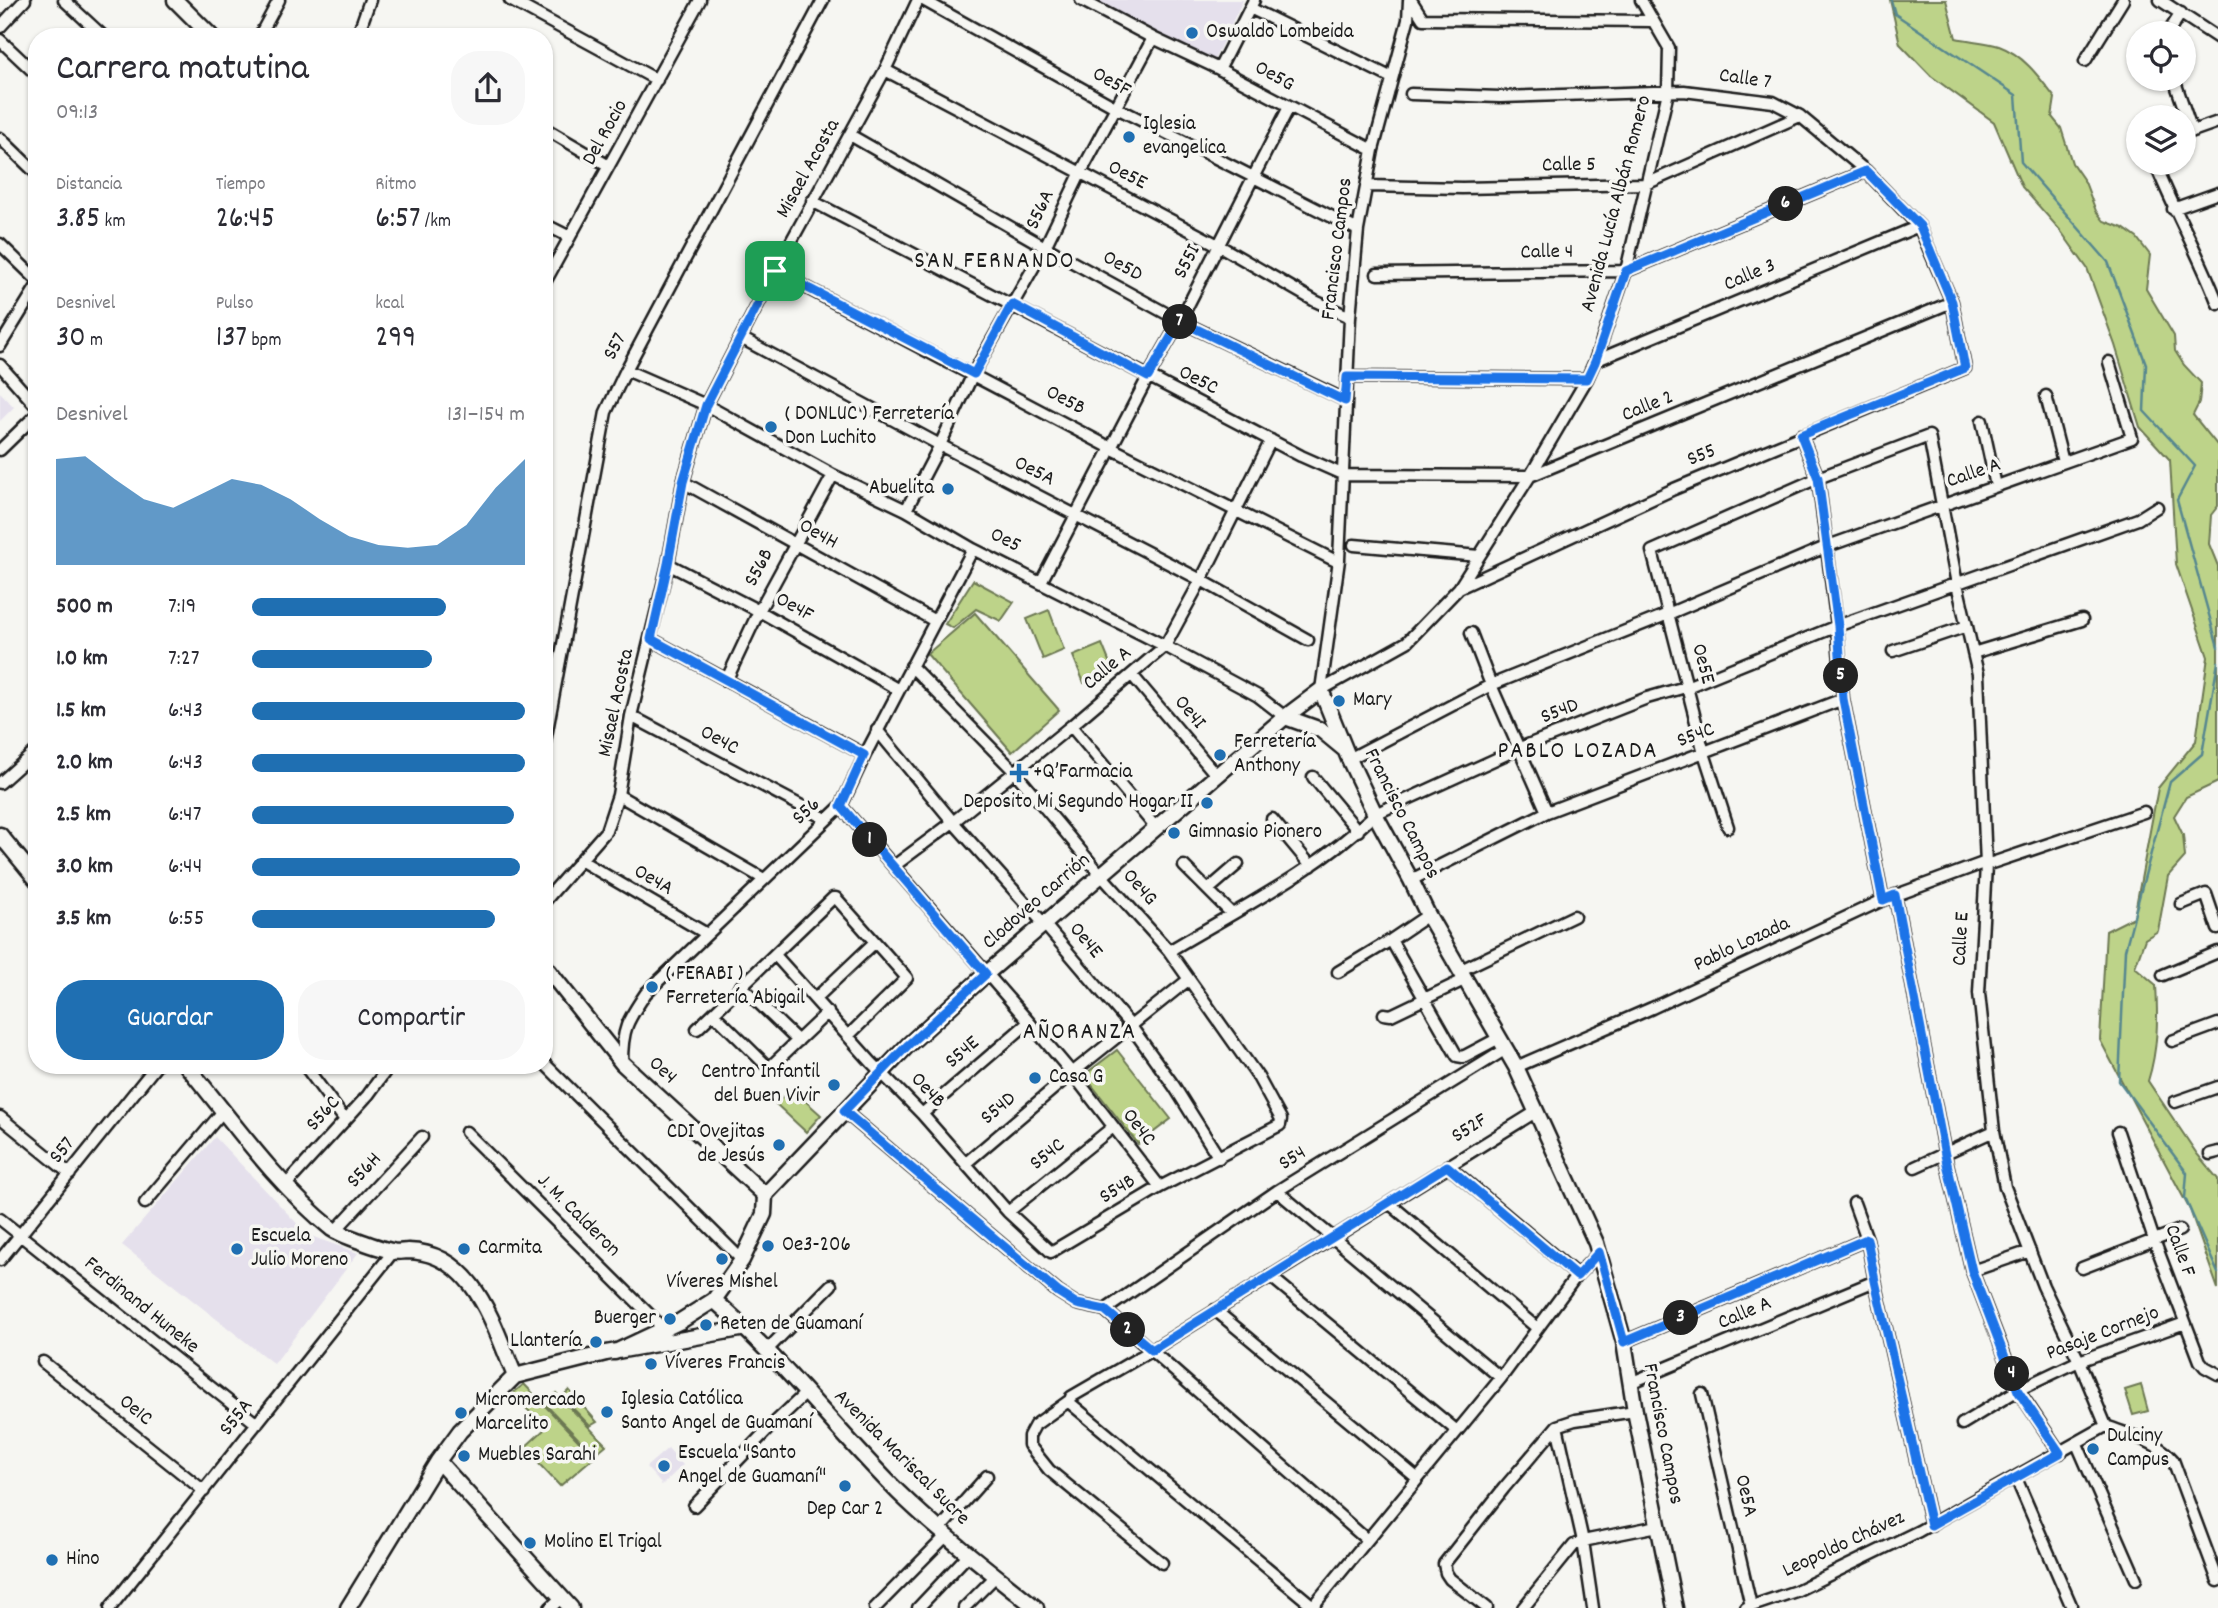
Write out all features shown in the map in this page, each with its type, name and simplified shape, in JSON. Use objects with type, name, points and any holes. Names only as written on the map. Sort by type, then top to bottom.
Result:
[{"type":"street","points":[[0,27],[25,0]]},
{"type":"street","points":[[64,0],[94,28]]},
{"type":"street","points":[[175,0],[203,28]]},
{"type":"street","points":[[264,28],[279,0]]},
{"type":"street","points":[[360,28],[370,0]]},
{"type":"street","points":[[510,0],[657,80]]},
{"type":"street","name":"S57","points":[[553,698],[606,412],[823,0]]},
{"type":"street","name":"Misael Acosta","points":[[553,892],[606,831],[618,795],[631,716],[668,564],[683,482],[706,405],[921,0]]},
{"type":"street","name":"Oe5F","points":[[921,0],[1115,107],[1358,230]]},
{"type":"street","name":"Oe5G","points":[[1082,0],[1373,150]]},
{"type":"street","points":[[1410,0],[1423,19],[1652,21]]},
{"type":"street","name":"Francisco Campos","points":[[1410,0],[1408,20],[1373,150],[1358,230],[1350,317],[1338,562],[1321,690],[1347,755],[1375,814],[1428,915],[1516,1067],[1599,1252],[1624,1342],[1635,1411],[1675,1608]]},
{"type":"street","name":"Avenida Lucía Albán Romero","points":[[1285,717],[1321,690],[1407,642],[1459,588],[1587,379],[1626,271],[1668,92],[1669,48],[1641,0]]},
{"type":"street","points":[[2085,61],[2123,0]]},
{"type":"street","points":[[2160,0],[2218,38]]},
{"type":"street","name":"Del Rocio","points":[[553,268],[698,1]]},
{"type":"street","points":[[1219,69],[1252,4],[1392,78]]},
{"type":"street","points":[[2176,21],[2181,13]]},
{"type":"street","name":"S56A","points":[[905,510],[974,374],[1045,247],[1080,174],[1153,38]]},
{"type":"street","points":[[0,40],[28,66]]},
{"type":"street","name":"Oe5E","points":[[885,70],[1218,245],[1315,301],[1350,317]]},
{"type":"street","name":"Calle 7","points":[[1411,94],[1500,97],[1684,91],[1773,102],[1800,116],[1866,171],[1920,226],[1952,302],[1965,368]]},
{"type":"street","name":"S55I","points":[[1041,582],[1180,321],[1289,107]]},
{"type":"street","name":"Calle 5","points":[[1367,187],[1646,184],[1800,116]]},
{"type":"street","points":[[2196,130],[2218,122]]},
{"type":"street","points":[[553,133],[609,166]]},
{"type":"street","name":"Oe5D","points":[[850,135],[1180,321],[1345,401]]},
{"type":"street","points":[[0,138],[28,165]]},
{"type":"street","name":"Calle 4","points":[[1377,274],[1626,271],[1866,171]]},
{"type":"street","points":[[2160,175],[2173,209],[2213,274],[2218,304]]},
{"type":"street","points":[[2173,209],[2218,193]]},
{"type":"street","name":"Oe5C","points":[[812,201],[1301,456],[1344,475]]},
{"type":"street","name":"Calle 3","points":[[1595,362],[1920,226]]},
{"type":"street","points":[[553,228],[570,237]]},
{"type":"street","points":[[0,244],[28,271]]},
{"type":"street","name":"Oe5B","points":[[775,271],[1111,448],[1338,562]]},
{"type":"street","points":[[0,346],[28,301]]},
{"type":"street","name":"Calle 2","points":[[1344,475],[1530,476],[1952,302]]},
{"type":"street","name":"Oe5A","points":[[741,338],[1308,639]]},
{"type":"street","name":"Calle A","points":[[1828,546],[2132,438],[2109,362]]},
{"type":"street","points":[[0,365],[28,397]]},
{"type":"street","name":"S55","points":[[1459,588],[1674,489],[1965,368]]},
{"type":"street","name":"Oe5","points":[[626,370],[706,405],[973,549],[1165,646],[1258,696],[1285,717]]},
{"type":"street","points":[[1347,377],[1587,379]]},
{"type":"street","points":[[2046,396],[2063,462]]},
{"type":"street","points":[[1982,421],[1996,486]]},
{"type":"street","points":[[0,450],[28,423]]},
{"type":"street","points":[[1801,435],[1818,478],[1838,626],[1843,699],[1883,900]]},
{"type":"street","name":"Calle E","points":[[1818,478],[1930,436],[1957,584],[1978,674],[1986,863],[1979,993],[1994,1132],[2005,1187],[2029,1251],[2106,1426]]},
{"type":"street","name":"Calle A","points":[[894,866],[953,822],[1165,646],[1271,440]]},
{"type":"street","name":"S56B","points":[[726,681],[759,611],[833,475]]},
{"type":"street","name":"Oe5E","points":[[1728,827],[1704,753],[1652,551],[1818,478]]},
{"type":"street","name":"Oe4H","points":[[683,482],[934,621]]},
{"type":"street","name":"S54D","points":[[1168,951],[1311,866],[1358,831],[1375,814],[1520,748],[1647,698],[1689,687],[1838,626],[2138,519],[2157,507]]},
{"type":"street","points":[[1354,545],[1479,556]]},
{"type":"street","points":[[1285,717],[1321,730],[1347,755],[1491,685],[1828,546]]},
{"type":"street","name":"S56","points":[[622,1063],[622,1037],[631,1016],[646,993],[841,806],[864,755],[973,549]]},
{"type":"street","name":"Oe4F","points":[[668,564],[759,611],[899,690]]},
{"type":"street","points":[[1973,653],[2082,620]]},
{"type":"street","points":[[1893,651],[1967,626]]},
{"type":"street","points":[[1471,634],[1547,812]]},
{"type":"street","points":[[651,639],[864,755]]},
{"type":"street","name":"Oe4G","points":[[911,666],[1014,771],[1168,951],[1258,1077],[1281,1119],[1280,1125]]},
{"type":"street","name":"Oe4I","points":[[1132,675],[1217,776]]},
{"type":"street","name":"S54C","points":[[1411,880],[1547,812],[1843,699]]},
{"type":"street","name":"Oe4C","points":[[631,716],[827,819]]},
{"type":"street","name":"Clodoveo Carrión","points":[[713,1300],[742,1260],[764,1214],[765,1195],[882,1072],[986,974],[1285,717]]},
{"type":"street","points":[[1071,726],[1156,828]]},
{"type":"street","name":"Oe4E","points":[[877,730],[953,822],[1130,1025],[1219,1158]]},
{"type":"street","points":[[0,783],[28,758]]},
{"type":"street","points":[[1313,777],[1358,831]]},
{"type":"street","points":[[618,795],[764,879]]},
{"type":"street","name":"Oe4C","points":[[841,806],[1072,1073],[1160,1187]]},
{"type":"street","name":"Pablo Lozada","points":[[1516,1067],[1652,1008],[1895,895],[2144,812]]},
{"type":"street","points":[[1272,819],[1311,866]]},
{"type":"street","points":[[0,835],[28,869]]},
{"type":"street","name":"Oe4A","points":[[580,860],[707,934]]},
{"type":"street","points":[[1208,890],[1238,864]]},
{"type":"street","points":[[1184,866],[1231,913]]},
{"type":"street","points":[[2181,904],[2206,894],[2218,929]]},
{"type":"street","points":[[1895,895],[1945,1155],[1972,1271],[2018,1391],[2060,1453]]},
{"type":"street","points":[[697,1029],[836,898],[907,978],[848,1036]]},
{"type":"street","points":[[1338,972],[1428,915]]},
{"type":"street","points":[[1384,1014],[1391,1015],[1574,916]]},
{"type":"street","points":[[1391,940],[1457,1056],[1463,1057],[1503,1044]]},
{"type":"street","points":[[815,999],[874,943]]},
{"type":"street","points":[[2163,975],[2218,952]]},
{"type":"street","name":"Oe4B","points":[[775,955],[922,1114],[1008,1212],[1051,1252]]},
{"type":"street","name":"Oe4","points":[[553,976],[622,1063],[765,1195]]},
{"type":"street","name":"S54D","points":[[966,1163],[1130,1025],[1188,980]]},
{"type":"street","points":[[741,986],[798,1041]]},
{"type":"street","points":[[714,1014],[769,1068],[828,1013]]},
{"type":"street","name":"S54E","points":[[922,1114],[1029,1022]]},
{"type":"street","points":[[2172,1041],[2218,1024]]},
{"type":"street","name":"S54","points":[[1105,1310],[1277,1191],[1503,1044]]},
{"type":"street","points":[[553,1072],[742,1260]]},
{"type":"street","name":"S57","points":[[0,1260],[150,1074]]},
{"type":"street","points":[[194,1074],[285,1185],[335,1231],[393,1252],[425,1253],[462,1273],[480,1297],[515,1376]]},
{"type":"street","points":[[311,1074],[345,1120]]},
{"type":"street","name":"S56C","points":[[285,1185],[368,1095],[383,1074]]},
{"type":"street","points":[[2175,1102],[2218,1087]]},
{"type":"street","points":[[145,1203],[224,1110]]},
{"type":"street","points":[[844,1111],[1058,1292],[1077,1304],[1105,1310],[1366,1539]]},
{"type":"street","name":"S52F","points":[[1162,1563],[1049,1469],[1029,1445],[1029,1436],[1035,1425],[1070,1401],[1071,1397],[1152,1350],[1537,1111]]},
{"type":"street","points":[[0,1117],[70,1174]]},
{"type":"street","name":"S54B","points":[[1051,1252],[1160,1187],[1280,1125]]},
{"type":"street","name":"S54C","points":[[1008,1212],[1113,1128]]},
{"type":"street","name":"J. M. Calderon","points":[[466,1132],[663,1328]]},
{"type":"street","points":[[1915,1167],[1994,1132]]},
{"type":"street","name":"Calle F","points":[[2118,1132],[2154,1240],[2201,1364],[2218,1374]]},
{"type":"street","name":"S56H","points":[[335,1231],[422,1137]]},
{"type":"street","points":[[1447,1166],[1577,1276]]},
{"type":"street","points":[[1277,1191],[1501,1378]]},
{"type":"street","points":[[1854,1202],[1867,1239],[1931,1525]]},
{"type":"street","points":[[1389,1203],[1537,1328]]},
{"type":"street","name":"Ferdinand Huneke","points":[[0,1219],[257,1424]]},
{"type":"street","points":[[2082,1268],[2180,1230]]},
{"type":"street","points":[[1624,1342],[1867,1239]]},
{"type":"street","points":[[1972,1271],[2029,1251]]},
{"type":"street","name":"S55A","points":[[110,1608],[393,1252]]},
{"type":"street","points":[[1070,1401],[1310,1606],[1315,1605],[1366,1539],[1501,1378],[1577,1276],[1599,1252]]},
{"type":"street","points":[[1270,1276],[1457,1431]]},
{"type":"street","name":"Calle A","points":[[1630,1383],[1875,1281]]},
{"type":"street","points":[[767,1350],[831,1284]]},
{"type":"street","points":[[615,1352],[679,1322],[713,1300]]},
{"type":"street","name":"Avenida Mariscal Sucre","points":[[713,1300],[746,1328],[897,1490],[943,1533],[1036,1608]]},
{"type":"street","points":[[1215,1310],[1417,1478]]},
{"type":"street","points":[[679,1322],[680,1332],[687,1340]]},
{"type":"street","name":"Pasaje Cornejo","points":[[1962,1424],[2018,1391],[2079,1361],[2185,1323]]},
{"type":"street","points":[[348,1608],[438,1461],[460,1431],[515,1376],[615,1352],[746,1328]]},
{"type":"street","name":"Oe1C","points":[[43,1362],[204,1491]]},
{"type":"street","points":[[694,1506],[769,1427],[806,1393]]},
{"type":"street","name":"Oe5A","points":[[1702,1394],[1749,1607]]},
{"type":"street","points":[[1487,1608],[1450,1579],[1444,1564],[1557,1426],[1576,1420],[1635,1411]]},
{"type":"street","points":[[1557,1426],[1583,1541],[1593,1608]]},
{"type":"street","points":[[2106,1426],[2143,1440],[2167,1453],[2173,1460],[2218,1581]]},
{"type":"street","name":"Leopoldo Chávez","points":[[1749,1607],[1796,1591],[1931,1525],[2106,1426]]},
{"type":"street","points":[[2077,1444],[2136,1579]]},
{"type":"street","points":[[438,1461],[561,1605]]},
{"type":"street","points":[[875,1608],[943,1533],[987,1476]]},
{"type":"street","points":[[2016,1478],[2071,1605]]},
{"type":"street","points":[[1522,1608],[1574,1545],[1658,1526]]},
{"type":"street","points":[[918,1608],[969,1554]]},
{"type":"street","points":[[964,1608],[996,1576]]},
{"type":"shaded area","name":"Oswaldo Lombeida","points":[[1092,0],[1243,0],[1213,62]]},
{"type":"shaded area","points":[[0,392],[14,407],[0,421]]},
{"type":"shaded area","name":"Escuela Julio Moreno","points":[[215,1137],[308,1235],[358,1253],[274,1364],[122,1245]]},
{"type":"shaded area","name":"Escuela \"Santo Angel de Guamaní\"","points":[[668,1448],[683,1465],[662,1485],[646,1467]]},
{"type":"green space","points":[[1890,0],[1946,0],[1956,38],[2008,50],[2031,68],[2055,98],[2052,117],[2061,128],[2072,163],[2085,182],[2096,211],[2104,221],[2123,228],[2137,238],[2150,255],[2146,289],[2174,336],[2175,351],[2201,383],[2199,403],[2193,415],[2218,446],[2218,506],[2211,515],[2209,544],[2218,566],[2218,782],[2186,797],[2174,816],[2183,835],[2185,857],[2168,876],[2158,931],[2145,939],[2135,967],[2156,985],[2156,1034],[2148,1081],[2197,1154],[2218,1179],[2218,1289],[2190,1210],[2100,1040],[2106,931],[2134,917],[2158,788],[2196,741],[2208,657],[2176,564],[2170,460],[2140,427],[2115,345],[2087,268],[2060,230],[2022,187],[1994,122],[1931,76],[1900,44]]},
{"type":"green space","points":[[973,580],[1014,602],[1001,621],[976,609],[953,628],[945,624]]},
{"type":"green space","points":[[1049,610],[1064,650],[1043,659],[1027,619]]},
{"type":"green space","points":[[975,613],[1059,710],[1012,752],[927,654]]},
{"type":"green space","points":[[1102,644],[1113,671],[1084,683],[1073,656]]},
{"type":"green space","points":[[1117,1050],[1171,1119],[1138,1144],[1084,1075]]},
{"type":"green space","points":[[791,1088],[821,1115],[806,1132],[776,1104]]},
{"type":"green space","points":[[524,1384],[594,1457],[560,1486],[524,1448],[546,1428],[512,1394]]},
{"type":"green space","points":[[2141,1385],[2148,1411],[2133,1415],[2125,1390]]},
{"type":"green space","points":[[569,1390],[597,1422],[590,1426],[562,1397]]},
{"type":"green space","points":[[556,1393],[606,1445],[594,1455],[545,1404]]},
{"type":"waterway","points":[[1891,0],[1895,14],[2016,95],[2021,162],[2108,262],[2146,364],[2144,411],[2195,466],[2177,500],[2218,647]]},
{"type":"waterway","points":[[2218,662],[2202,754],[2170,782],[2125,950],[2119,1081],[2187,1173],[2185,1198],[2218,1273]]},
{"type":"place","name":"Oswaldo Lombeida","points":[[1192,33]]},
{"type":"place","name":"Iglesia evangelica","points":[[1129,137]]},
{"type":"place","name":"( DONLUC ) Ferretería Don Luchito","points":[[771,427]]},
{"type":"place","name":"Abuelita","points":[[948,489]]},
{"type":"place","name":"Mary","points":[[1339,701]]},
{"type":"place","name":"Ferretería Anthony","points":[[1220,755]]},
{"type":"place","name":"+Q’Farmacia","points":[[1019,773]]},
{"type":"place","name":"Deposito Mi Segundo Hogar II","points":[[1207,803]]},
{"type":"place","name":"Gimnasio Pionero","points":[[1174,833]]},
{"type":"place","name":"( FERABI ) Ferretería Abigail","points":[[652,987]]},
{"type":"place","name":"Casa G","points":[[1035,1078]]},
{"type":"place","name":"Centro Infantil del Buen Vivir","points":[[834,1085]]},
{"type":"place","name":"CDI Ovejitas de Jesús","points":[[779,1145]]},
{"type":"place","name":"Oe3-206","points":[[768,1246]]},
{"type":"place","name":"Escuela Julio Moreno","points":[[237,1249]]},
{"type":"place","name":"Carmita","points":[[464,1249]]},
{"type":"place","name":"Víveres Mishel","points":[[722,1259]]},
{"type":"place","name":"Buerger","points":[[670,1319]]},
{"type":"place","name":"Reten de Guamaní","points":[[706,1325]]},
{"type":"place","name":"Llantería","points":[[596,1342]]},
{"type":"place","name":"Víveres Francis","points":[[651,1364]]},
{"type":"place","name":"Iglesia Católica Santo Angel de Guamaní","points":[[607,1412]]},
{"type":"place","name":"Micromercado Marcelito","points":[[461,1413]]},
{"type":"place","name":"Dulciny Campus","points":[[2093,1449]]},
{"type":"place","name":"Muebles Sarahi","points":[[464,1456]]},
{"type":"place","name":"Escuela \"Santo Angel de Guamaní\"","points":[[664,1466]]},
{"type":"place","name":"Dep Car 2","points":[[845,1486]]},
{"type":"place","name":"Molino El Trigal","points":[[530,1543]]},
{"type":"place","name":"Hino","points":[[52,1560]]},
{"type":"district","name":"SAN FERNANDO","points":[[995,262]]},
{"type":"district","name":"PABLO LOZADA","points":[[1578,752]]},
{"type":"district","name":"AÑORANZA","points":[[1080,1033]]},
{"type":"route","points":[[1866,171],[1920,226],[1952,302],[1965,368],[1801,435],[1818,478],[1838,626],[1843,699],[1883,900],[1895,895],[1945,1155],[1972,1271],[2018,1391],[2060,1453],[1931,1525],[1867,1239],[1624,1342],[1599,1252],[1577,1276],[1447,1166],[1152,1350],[1105,1310],[1077,1304],[1058,1292],[844,1111],[908,1045],[986,974],[841,806],[864,755],[651,639],[683,482],[706,405],[775,271],[974,374],[1012,304],[1148,377],[1180,321],[1345,401],[1347,377],[1587,379],[1626,271],[1866,171]]}]
